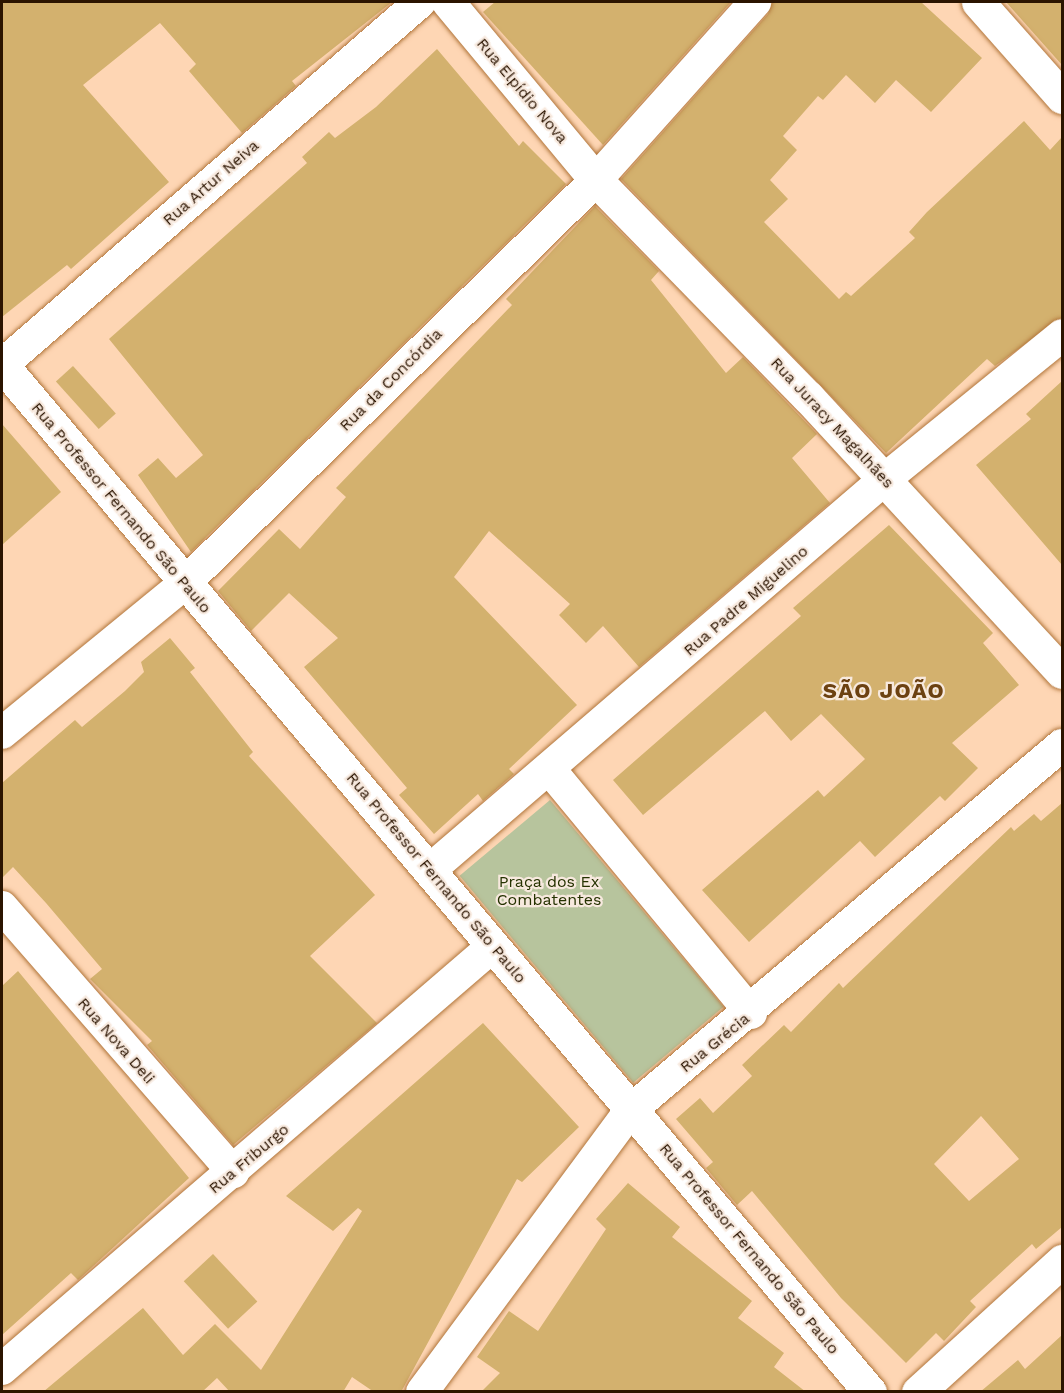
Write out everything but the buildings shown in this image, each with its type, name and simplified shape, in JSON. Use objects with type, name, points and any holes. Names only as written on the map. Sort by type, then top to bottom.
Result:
[{"type":"street","name":"Rua Artur Neiva","points":[[2,365],[420,2]]},
{"type":"street","name":"Rua Elpídio Nova","points":[[447,2],[596,180]]},
{"type":"street","name":"Rua da Concórdia","points":[[2,732],[183,585],[596,180],[755,2]]},
{"type":"street","points":[[978,2],[1062,97]]},
{"type":"street","name":"Rua Juracy Magalhães","points":[[596,180],[885,479],[1062,672]]},
{"type":"street","name":"Rua Padre Miguelino","points":[[431,869],[551,771],[885,479],[1062,335]]},
{"type":"street","name":"Rua Professor Fernando São Paulo","points":[[2,365],[183,585],[431,869],[493,946],[870,1392]]},
{"type":"street","name":"Rua Grécia","points":[[422,1392],[631,1110],[751,1013],[1062,745]]},
{"type":"street","points":[[551,771],[751,1013]]},
{"type":"street","name":"Rua Nova Deli","points":[[2,907],[233,1172]]},
{"type":"street","name":"Rua Friburgo","points":[[2,1369],[493,946]]},
{"type":"street","points":[[918,1392],[1062,1261]]},
{"type":"green space","name":"Praça dos Ex Combatentes","points":[[550,800],[724,1007],[633,1083],[460,876]]},
{"type":"district","name":"SÃO JOÃO","points":[[884,691]]}]
